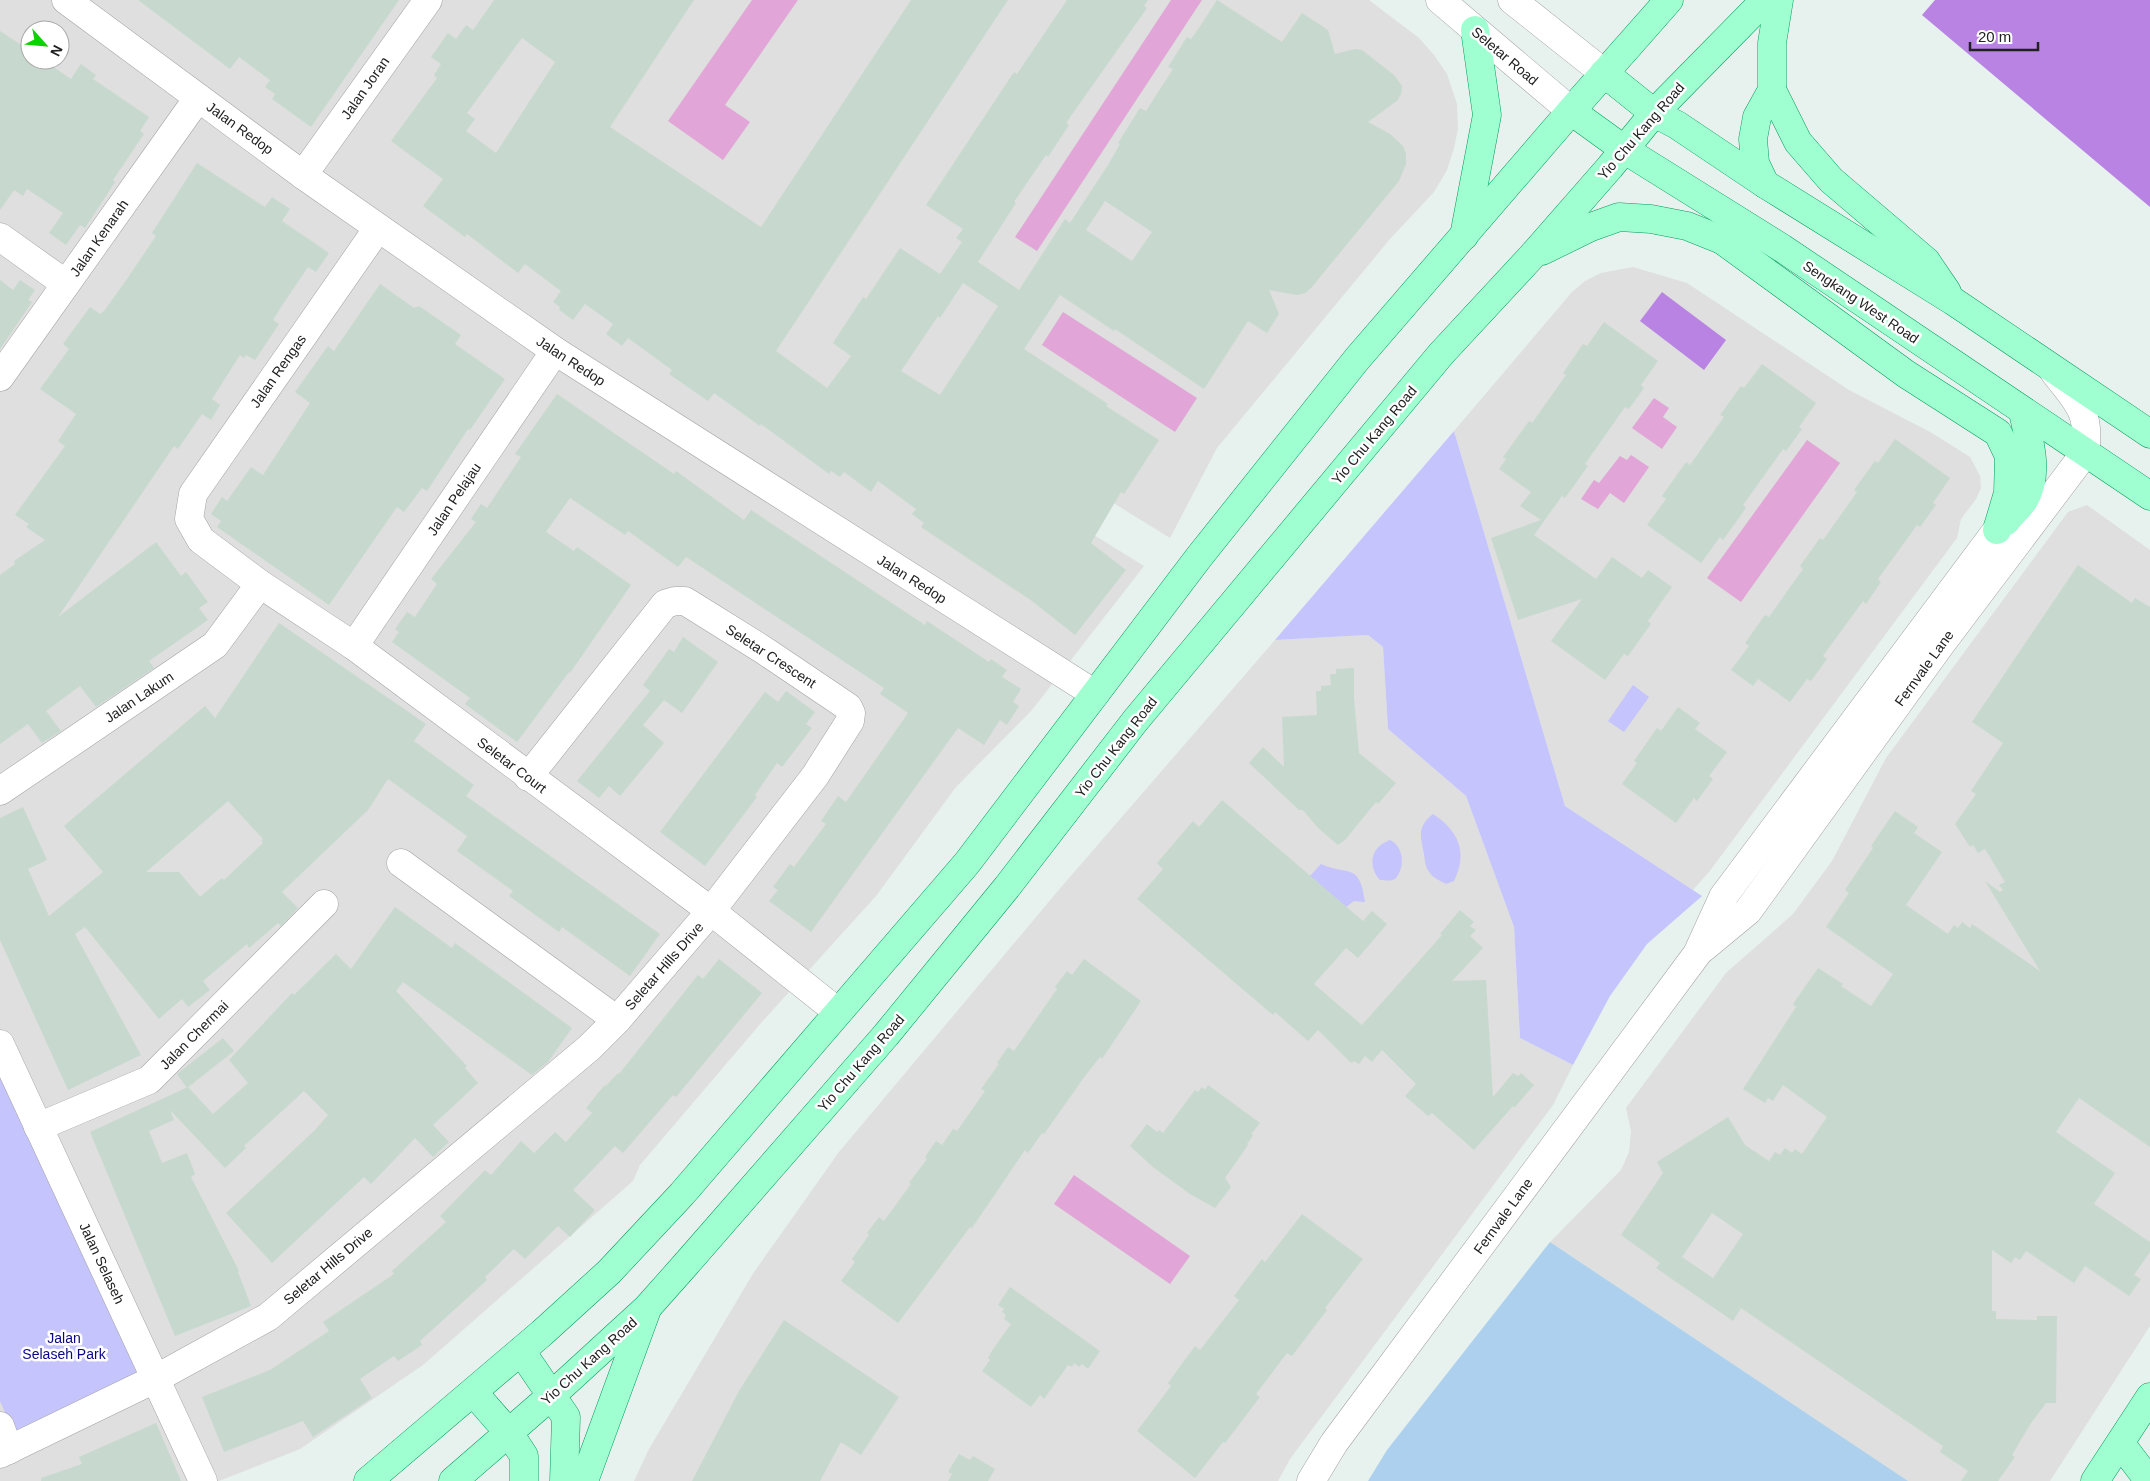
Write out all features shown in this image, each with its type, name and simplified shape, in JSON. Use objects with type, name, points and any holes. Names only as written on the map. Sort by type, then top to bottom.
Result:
[{"type":"main road","points":[[368,1481],[474,1393],[609,1272],[682,1194],[967,864],[1199,557],[1358,359],[1669,0]]},
{"type":"main road","name":"Yio Chu Kang Road","points":[[453,1481],[552,1395],[647,1308],[886,1035],[1007,887],[1135,721],[1441,354],[1532,256],[1625,150],[1654,113],[1765,0]]},
{"type":"main road","points":[[1779,0],[1772,43],[1772,90],[1798,142],[1831,180],[1926,261],[1953,301]]},
{"type":"main road","points":[[1464,238],[1487,115],[1475,30]]},
{"type":"main road","points":[[1604,73],[1654,113],[1677,125],[1765,184],[1953,301],[2150,434]]},
{"type":"main road","points":[[1765,184],[1755,163],[1753,139],[1757,117],[1772,90]]},
{"type":"main road","name":"Sengkang West Road","points":[[1571,111],[1625,150],[1782,248],[2150,496]]},
{"type":"main road","points":[[1532,256],[1591,227],[1620,217],[1651,219],[1687,226],[1722,240],[1782,248]]},
{"type":"main road","points":[[1722,240],[1906,374],[1998,433],[2008,456],[2008,493],[1997,530]]},
{"type":"main road","points":[[1997,530],[2024,500],[2030,485],[2032,451],[2023,412]]},
{"type":"main road","points":[[584,1481],[647,1308]]},
{"type":"main road","points":[[521,1351],[566,1416],[564,1481]]},
{"type":"main road","points":[[474,1393],[509,1433],[524,1456],[524,1481]]},
{"type":"main road","points":[[2095,1481],[2150,1397]]},
{"type":"main road","points":[[2121,1444],[2147,1478]]},
{"type":"street","name":"Jalan Redop","points":[[66,0],[303,175],[554,352],[1095,694]]},
{"type":"street","name":"Jalan Joran","points":[[303,175],[428,0]]},
{"type":"street","name":"Seletar Road","points":[[1440,0],[1571,111]]},
{"type":"street","points":[[1512,0],[1604,73]]},
{"type":"street","name":"Jalan Kenarah","points":[[0,377],[198,98]]},
{"type":"street","name":"Jalan Rengas","points":[[188,519],[193,494],[378,228]]},
{"type":"street","points":[[0,236],[66,284]]},
{"type":"street","name":"Jalan Pelajau","points":[[354,646],[554,352]]},
{"type":"street","points":[[2050,367],[2082,410],[2088,435],[2085,453]]},
{"type":"street","name":"Fernvale Lane","points":[[1931,637],[2085,453]]},
{"type":"street","name":"Seletar Court","points":[[188,519],[201,540],[260,584],[354,646],[711,912],[838,1012]]},
{"type":"street","name":"Fernvale Lane","points":[[1311,1481],[1334,1443],[1697,954],[1748,911],[1931,637],[1997,530]]},
{"type":"street","name":"Jalan Lakum","points":[[0,791],[215,645],[260,584]]},
{"type":"street","name":"Seletar Crescent","points":[[528,777],[665,604],[675,601],[685,601],[765,651],[848,707],[851,713],[850,721],[815,776],[711,912]]},
{"type":"street","name":"Seletar Hills Drive","points":[[401,863],[617,1020]]},
{"type":"street","name":"Jalan Chermai","points":[[38,1127],[149,1080],[324,904]]},
{"type":"street","name":"Seletar Hills Drive","points":[[3,1444],[155,1379],[268,1317],[589,1048],[617,1020],[711,912]]},
{"type":"street","name":"Jalan Selaseh","points":[[0,1044],[203,1481]]},
{"type":"shaded area","points":[[0,0],[1369,0],[1419,38],[1447,74],[1457,104],[1458,129],[1447,170],[1434,192],[1390,239],[1217,448],[1170,538],[905,374],[886,406],[1144,566],[1032,710],[956,787],[876,896],[761,1023],[640,1165],[633,1181],[423,1365],[300,1449],[219,1481],[0,1481]]},
{"type":"shaded area","points":[[752,0],[798,0],[725,105],[750,122],[723,160],[668,121]]},
{"type":"shaded area","points":[[1171,0],[1202,0],[1037,251],[1015,237]]},
{"type":"shaded area","points":[[1935,0],[2150,0],[2150,207],[1922,15]]},
{"type":"shaded area","points":[[1633,267],[1687,283],[1849,390],[1932,433],[1970,457],[1980,476],[1981,488],[1976,499],[1961,519],[1957,538],[1709,872],[1693,890],[1565,806],[1454,431],[1572,292],[1585,281],[1601,273]]},
{"type":"shaded area","points":[[1662,292],[1726,340],[1704,370],[1640,321]]},
{"type":"shaded area","points":[[1063,312],[1197,398],[1175,432],[1042,345]]},
{"type":"shaded area","points":[[1654,398],[1669,408],[1663,417],[1677,427],[1662,449],[1632,428]]},
{"type":"shaded area","points":[[1807,440],[1840,463],[1741,602],[1707,578]]},
{"type":"shaded area","points":[[1631,455],[1649,467],[1624,503],[1610,493],[1598,509],[1581,499],[1594,480],[1599,483],[1620,456],[1627,460]]},
{"type":"shaded area","points":[[2087,505],[2150,550],[2150,1326],[2050,1481],[1908,1481],[1550,1242],[1621,1170],[1629,1152],[1631,1131],[1626,1108],[1726,973],[1793,914],[1832,861],[1886,758],[2068,512]]},
{"type":"shaded area","points":[[1368,635],[1383,647],[1388,729],[1466,796],[1514,927],[1520,1038],[1573,1065],[1553,1105],[1290,1459],[1278,1481],[634,1481],[649,1449],[754,1272],[839,1152],[1057,892],[1275,640]]},
{"type":"shaded area","points":[[1074,1175],[1190,1256],[1170,1284],[1054,1204]]},
{"type":"shaded area","points":[[1550,1242],[1908,1481],[1368,1481],[1387,1450]]},
{"type":"green space","points":[[1454,431],[1565,806],[1702,896],[1647,944],[1610,996],[1573,1065],[1520,1038],[1514,927],[1466,796],[1388,729],[1383,647],[1368,635],[1275,640]]},
{"type":"green space","points":[[1633,685],[1649,697],[1624,732],[1608,721]]},
{"type":"green space","points":[[1433,814],[1449,828],[1459,843],[1460,861],[1458,871],[1454,881],[1446,884],[1431,875],[1425,862],[1421,832],[1424,824]]},
{"type":"green space","points":[[1390,840],[1400,851],[1402,857],[1401,868],[1396,878],[1380,880],[1373,868],[1373,857],[1379,847]]},
{"type":"green space","points":[[1321,864],[1351,872],[1356,876],[1363,889],[1365,902],[1354,901],[1346,907],[1310,876]]},
{"type":"green space","name":"Jalan Selaseh Park","points":[[0,1058],[149,1377],[17,1440],[0,1401]]},
{"type":"building","points":[[138,0],[399,0],[311,127],[272,99],[275,94],[265,87],[270,80],[239,57],[230,69]]},
{"type":"building","points":[[494,0],[694,0],[610,127],[761,227],[911,0],[1008,0],[776,351],[827,388],[851,356],[833,343],[863,297],[866,299],[900,248],[940,274],[962,242],[956,238],[963,229],[926,205],[1014,72],[1017,74],[1067,0],[1148,0],[1144,6],[1147,8],[1066,123],[1069,125],[1048,157],[1046,155],[1014,202],[1016,203],[978,262],[1019,290],[1065,219],[1070,223],[1108,165],[1120,144],[1118,143],[1140,108],[1146,111],[1173,69],[1168,67],[1187,37],[1191,39],[1217,0],[1282,42],[1302,13],[1328,30],[1335,54],[1355,49],[1362,50],[1394,75],[1402,86],[1398,100],[1368,122],[1390,134],[1403,146],[1406,154],[1406,164],[1399,181],[1311,288],[1305,293],[1297,295],[1269,290],[1279,314],[1267,333],[1248,321],[1204,389],[1115,329],[1114,331],[1060,295],[1024,349],[1159,440],[1124,494],[1121,492],[1091,543],[1126,570],[1075,635],[1032,601],[921,527],[924,523],[912,514],[916,509],[878,481],[871,492],[844,472],[840,477],[831,471],[829,474],[761,424],[760,426],[714,393],[708,401],[669,374],[672,370],[628,338],[622,346],[606,334],[613,324],[585,304],[573,320],[559,310],[560,307],[553,302],[561,291],[525,264],[518,273],[467,234],[465,237],[423,206],[443,179],[391,141],[437,78],[434,75],[441,64],[431,57],[448,33],[456,39],[466,25],[473,30]],"holes":[[[522,38],[555,62],[496,153],[466,131],[475,119],[467,113]],[[1105,201],[1152,232],[1132,261],[1086,230]],[[963,283],[998,306],[940,395],[901,371],[938,316],[940,318]]]},
{"type":"building","points":[[0,31],[20,44],[20,70],[58,70],[71,79],[81,64],[96,75],[93,79],[149,117],[140,131],[144,134],[113,180],[115,182],[85,228],[80,225],[66,245],[49,233],[63,213],[27,189],[23,196],[14,190],[0,210]]},
{"type":"building","points":[[197,163],[265,207],[272,197],[290,209],[282,221],[329,253],[316,272],[308,267],[273,320],[279,324],[255,360],[246,355],[244,358],[240,355],[212,399],[220,405],[211,420],[202,414],[178,449],[174,446],[58,617],[156,542],[181,576],[186,572],[208,602],[199,608],[208,620],[149,661],[154,668],[96,707],[80,686],[46,711],[61,731],[42,743],[28,724],[0,744],[0,575],[15,564],[14,561],[45,540],[26,527],[29,524],[15,515],[65,446],[58,441],[76,414],[40,389],[69,349],[63,344],[90,307],[100,314],[104,311],[127,279],[156,236],[152,233]]},
{"type":"building","points":[[0,280],[13,290],[20,280],[35,290],[28,300],[32,302],[0,349]]},
{"type":"building","points":[[380,284],[414,308],[419,306],[461,335],[455,344],[505,379],[470,430],[468,429],[427,491],[422,488],[404,512],[397,507],[329,605],[217,527],[221,521],[211,514],[222,497],[227,501],[251,467],[263,475],[310,403],[295,392],[328,346],[334,351]]},
{"type":"building","points":[[1604,322],[1658,361],[1641,385],[1644,388],[1629,409],[1625,407],[1585,464],[1588,466],[1565,498],[1562,496],[1534,535],[1596,579],[1612,557],[1642,578],[1648,570],[1672,587],[1648,621],[1651,624],[1628,656],[1624,654],[1605,680],[1551,641],[1582,599],[1518,620],[1491,538],[1541,520],[1520,506],[1531,492],[1499,469],[1506,459],[1503,457],[1529,421],[1532,423],[1566,375],[1563,373],[1583,344],[1587,346]]},
{"type":"building","points":[[1762,364],[1816,403],[1799,427],[1802,429],[1786,451],[1783,449],[1743,505],[1746,508],[1723,540],[1720,537],[1701,563],[1647,525],[1666,499],[1662,496],[1686,462],[1690,465],[1724,417],[1720,415],[1741,386],[1744,388]]},
{"type":"building","points":[[557,394],[674,474],[676,471],[744,520],[751,510],[925,625],[927,621],[989,662],[991,659],[1007,670],[1002,677],[1021,689],[1013,702],[1019,706],[1007,725],[1000,720],[984,745],[958,728],[811,932],[769,901],[778,890],[773,887],[790,864],[794,867],[826,824],[821,821],[838,796],[846,802],[908,713],[880,694],[884,688],[686,557],[678,567],[628,531],[625,535],[570,498],[546,532],[574,551],[577,547],[631,585],[570,673],[517,742],[465,704],[470,698],[392,642],[399,632],[395,629],[407,612],[415,617],[437,584],[431,579],[476,522],[471,519],[481,504],[487,508],[521,457],[515,454]]},
{"type":"building","points":[[1895,439],[1950,478],[1933,503],[1936,505],[1920,527],[1917,525],[1878,579],[1881,582],[1866,604],[1863,601],[1823,656],[1827,659],[1811,681],[1807,679],[1790,702],[1758,679],[1753,686],[1731,670],[1749,646],[1745,643],[1765,615],[1769,617],[1803,569],[1800,566],[1820,538],[1823,540],[1857,492],[1854,490],[1875,461],[1878,463]]},
{"type":"building","points":[[2078,565],[2132,603],[2135,598],[2150,607],[2150,1147],[2079,1098],[2056,1132],[2115,1173],[2094,1204],[2150,1242],[2150,1252],[2134,1275],[2141,1279],[2129,1296],[2085,1266],[2074,1283],[2026,1251],[2020,1260],[2015,1257],[2011,1263],[1992,1250],[1992,1311],[1996,1311],[1996,1319],[2037,1320],[2037,1316],[2057,1316],[2056,1403],[2046,1403],[2031,1423],[2012,1455],[2015,1457],[1998,1481],[1961,1481],[1968,1471],[1940,1452],[1943,1446],[1741,1308],[1733,1321],[1656,1268],[1660,1263],[1621,1235],[1663,1173],[1657,1162],[1728,1117],[1745,1145],[1769,1161],[1775,1152],[1780,1155],[1785,1148],[1792,1153],[1795,1149],[1802,1154],[1827,1117],[1783,1085],[1773,1101],[1768,1098],[1765,1103],[1743,1089],[1796,1007],[1793,1004],[1818,968],[1843,984],[1841,986],[1871,1006],[1893,974],[1826,927],[1849,893],[1845,890],[1873,848],[1871,846],[1895,811],[1918,827],[1914,833],[1942,852],[1906,905],[1948,934],[1954,925],[1958,928],[1962,922],[1970,928],[1972,924],[2040,971],[1985,881],[2000,892],[2003,890],[1999,885],[2005,882],[1985,849],[1978,853],[1973,845],[1970,847],[1955,824],[1976,794],[1971,791],[2003,743],[1972,722]],"holes":[[[1712,1213],[1743,1234],[1713,1278],[1682,1257]]]},
{"type":"building","points":[[279,623],[426,724],[414,741],[474,785],[466,796],[660,934],[630,976],[562,927],[559,932],[509,896],[513,891],[457,851],[467,836],[388,779],[368,810],[282,892],[298,908],[281,926],[278,923],[249,948],[247,944],[203,981],[210,990],[188,1007],[182,999],[159,1019],[85,927],[75,934],[141,1055],[68,1090],[0,940],[0,818],[23,807],[47,860],[28,869],[49,916],[103,872],[64,826],[205,706],[215,718]],"holes":[[[228,801],[263,839],[261,841],[263,843],[224,880],[222,878],[200,897],[179,872],[146,872]]]},
{"type":"building","points":[[683,637],[718,662],[682,713],[664,700],[643,725],[664,743],[620,796],[609,786],[599,798],[577,781],[650,691],[643,685],[669,649],[674,652]]},
{"type":"building","points":[[1354,668],[1354,699],[1359,753],[1396,783],[1378,804],[1376,802],[1345,840],[1338,845],[1318,828],[1303,810],[1299,810],[1249,763],[1263,747],[1284,767],[1282,717],[1317,715],[1316,691],[1321,691],[1321,686],[1331,685],[1330,674],[1336,674],[1336,669]]},
{"type":"building","points":[[786,691],[815,712],[806,724],[812,728],[782,767],[777,763],[755,795],[757,797],[705,866],[660,832],[765,692],[778,702]]},
{"type":"building","points":[[1678,707],[1700,723],[1695,729],[1727,752],[1709,776],[1713,779],[1697,801],[1694,798],[1676,823],[1622,784],[1637,763],[1634,761],[1657,728],[1661,731]]},
{"type":"building","points":[[1222,800],[1363,921],[1372,911],[1387,924],[1358,958],[1346,948],[1314,984],[1362,1025],[1442,935],[1440,934],[1460,910],[1474,922],[1470,926],[1476,930],[1470,936],[1483,948],[1452,981],[1486,980],[1493,1097],[1513,1073],[1518,1076],[1521,1073],[1534,1085],[1474,1150],[1432,1113],[1428,1116],[1405,1096],[1416,1084],[1382,1050],[1372,1062],[1365,1056],[1359,1064],[1354,1061],[1351,1063],[1318,1030],[1308,1041],[1275,1012],[1273,1015],[1137,899],[1163,869],[1157,863],[1193,821],[1199,827]]},
{"type":"building","points":[[395,907],[452,948],[455,943],[572,1028],[548,1062],[532,1075],[403,982],[396,991],[467,1066],[465,1068],[478,1083],[433,1125],[449,1142],[433,1157],[415,1138],[371,1184],[364,1177],[272,1263],[226,1213],[315,1130],[328,1115],[304,1091],[244,1146],[246,1148],[225,1168],[170,1110],[174,1120],[149,1131],[162,1163],[187,1153],[195,1174],[191,1177],[239,1271],[251,1306],[175,1336],[90,1132],[188,1087],[213,1114],[248,1083],[229,1060],[292,993],[294,995],[336,954],[351,969]]},
{"type":"building","points":[[719,959],[762,993],[676,1097],[673,1095],[623,1153],[615,1146],[573,1190],[595,1210],[570,1237],[558,1226],[525,1259],[514,1249],[485,1277],[487,1280],[420,1341],[422,1345],[398,1361],[394,1356],[360,1379],[372,1398],[313,1437],[303,1421],[224,1452],[202,1397],[270,1370],[329,1331],[323,1322],[394,1274],[392,1271],[446,1222],[440,1216],[485,1170],[491,1175],[521,1141],[534,1153],[555,1132],[566,1142],[592,1113],[586,1108],[598,1093],[619,1074],[698,975],[703,979]]},
{"type":"building","points":[[1084,959],[1141,1001],[1102,1059],[1100,1057],[1085,1076],[1044,1134],[1042,1133],[1028,1153],[1025,1150],[972,1228],[970,1227],[898,1323],[841,1281],[855,1262],[852,1259],[879,1217],[884,1221],[911,1184],[909,1183],[927,1159],[925,1157],[936,1141],[942,1145],[953,1129],[957,1131],[985,1091],[981,1089],[999,1064],[997,1063],[1008,1047],[1014,1051],[1057,989],[1055,987],[1067,971],[1072,975]]},
{"type":"building","points":[[223,1038],[234,1051],[187,1088],[177,1074]]},
{"type":"building","points":[[1208,1085],[1260,1123],[1251,1134],[1253,1135],[1248,1145],[1225,1178],[1231,1187],[1215,1208],[1190,1194],[1153,1167],[1130,1146],[1147,1124],[1157,1132],[1159,1130],[1163,1133],[1195,1090],[1198,1092],[1202,1087],[1205,1090]]},
{"type":"building","points":[[1302,1214],[1363,1259],[1325,1308],[1327,1310],[1292,1356],[1287,1353],[1256,1394],[1260,1397],[1195,1478],[1137,1431],[1171,1386],[1168,1383],[1195,1346],[1200,1350],[1239,1300],[1234,1296],[1262,1259],[1265,1262]]},
{"type":"building","points":[[1010,1287],[1100,1351],[1088,1369],[1082,1364],[1079,1367],[1074,1363],[1072,1367],[1068,1365],[1044,1399],[1040,1395],[1031,1407],[982,1371],[990,1360],[988,1358],[993,1349],[1011,1324],[1004,1319],[1006,1315],[1002,1312],[1004,1309],[998,1305]]},
{"type":"building","points":[[784,1320],[899,1397],[861,1455],[841,1442],[820,1481],[692,1481],[739,1391]]},
{"type":"building","points":[[156,1423],[181,1481],[41,1481],[41,1478],[82,1464],[79,1457]]},
{"type":"building","points":[[959,1454],[970,1460],[973,1456],[995,1469],[988,1481],[948,1481],[952,1474],[948,1472]]}]
